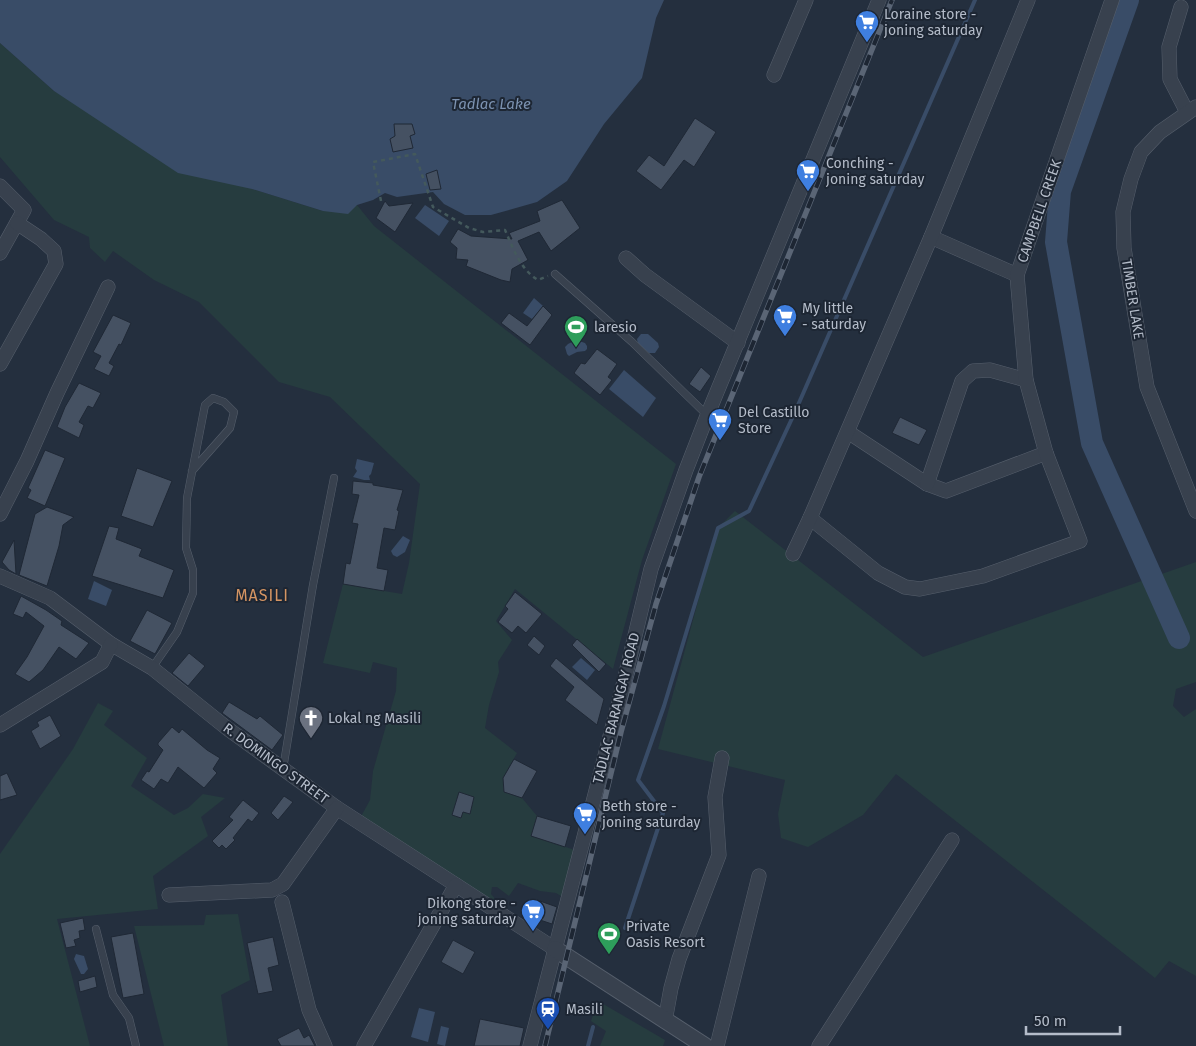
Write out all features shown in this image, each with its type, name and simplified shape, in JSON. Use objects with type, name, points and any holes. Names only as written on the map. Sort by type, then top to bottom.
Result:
[{"type":"street","points":[[774,75],[806,0]]},
{"type":"street","name":"TADLAC BARANGAY ROAD","points":[[530,1046],[621,694],[651,569],[686,470],[879,0]]},
{"type":"street","points":[[793,554],[848,432],[931,237],[1028,0]]},
{"type":"street","name":"CAMPBELL CREEK","points":[[810,518],[878,573],[904,587],[920,589],[983,576],[1080,541],[1046,453],[1026,380],[1017,275],[1112,0]]},
{"type":"street","points":[[1181,6],[1169,47],[1170,79],[1192,109]]},
{"type":"street","name":"TIMBER LAKE","points":[[1192,109],[1160,132],[1141,152],[1123,212],[1124,248],[1147,387],[1195,504]]},
{"type":"street","points":[[0,186],[24,210],[0,253]]},
{"type":"street","points":[[0,364],[56,264],[54,251],[42,239],[17,223]]},
{"type":"street","points":[[931,237],[1017,275]]},
{"type":"street","points":[[626,258],[645,275],[738,343]]},
{"type":"street","points":[[0,514],[27,461],[57,393],[108,287]]},
{"type":"street","points":[[927,484],[962,381],[973,371],[990,370],[1026,380]]},
{"type":"street","points":[[848,432],[927,484],[946,491],[1046,453]]},
{"type":"street","name":"R. DOMINGO STREET","points":[[0,576],[50,598],[111,644],[152,668],[228,729],[337,808],[555,949]]},
{"type":"street","points":[[0,725],[102,662],[111,644]]},
{"type":"street","points":[[665,1021],[670,988],[679,959],[719,855],[715,798],[722,758]]},
{"type":"street","points":[[169,895],[272,890],[283,884],[337,808]]},
{"type":"street","points":[[819,1046],[952,840]]},
{"type":"street","points":[[716,1046],[759,876]]},
{"type":"street","points":[[364,1046],[456,886]]},
{"type":"street","points":[[282,902],[309,1010],[325,1046]]},
{"type":"street","points":[[555,949],[705,1046]]},
{"type":"lane","points":[[555,274],[632,342],[708,416]]},
{"type":"lane","points":[[152,668],[177,632],[193,592],[193,570],[186,548],[187,498],[192,470],[205,405],[212,398],[224,402],[234,412],[230,428],[192,470]]},
{"type":"lane","points":[[283,769],[313,585],[334,478]]},
{"type":"lane","points":[[96,929],[113,995],[129,1018],[136,1046]]},
{"type":"path","points":[[381,201],[373,162],[415,154],[433,207],[469,228],[483,232],[505,230],[517,257],[528,274],[538,280],[555,274]]},
{"type":"green space","points":[[0,43],[54,91],[252,189],[323,211],[357,205],[374,226],[676,464],[642,560],[613,669],[515,589],[496,621],[512,640],[498,662],[499,672],[489,705],[485,728],[517,753],[503,778],[504,791],[522,798],[537,816],[531,836],[575,850],[564,898],[556,893],[540,891],[518,883],[509,896],[497,887],[492,887],[491,894],[497,901],[498,911],[358,822],[370,800],[373,771],[396,691],[397,668],[373,662],[370,673],[323,663],[343,584],[402,594],[409,563],[420,484],[330,397],[279,382],[199,302],[154,280],[113,251],[105,262],[90,248],[89,237],[54,220],[0,157]]},
{"type":"green space","points":[[735,511],[923,657],[1196,562],[1196,682],[1176,689],[1173,706],[1184,717],[1196,709],[1196,976],[1169,961],[1155,978],[896,774],[863,815],[808,847],[781,838],[778,814],[785,780],[658,749],[718,528]]},
{"type":"green space","points":[[98,703],[113,711],[104,725],[147,758],[131,786],[174,815],[188,808],[203,794],[225,798],[201,817],[208,836],[153,876],[158,909],[57,919],[90,1046],[0,1046],[0,854],[73,749]]},
{"type":"green space","points":[[238,914],[250,980],[221,995],[228,1046],[164,1046],[134,926],[204,925],[206,915]]},
{"type":"green space","points":[[598,1001],[665,1040],[663,1046],[600,1046],[606,1031],[591,1021]]},
{"type":"water","name":"Tadlac Lake","points":[[0,0],[664,0],[656,18],[642,78],[604,124],[567,181],[537,202],[491,215],[465,215],[444,204],[433,192],[397,197],[385,193],[373,200],[357,205],[348,214],[323,211],[252,189],[178,173],[54,91],[0,43]]},
{"type":"water","points":[[425,205],[449,221],[439,236],[415,218]]},
{"type":"water","points":[[534,298],[543,306],[532,319],[523,313]]},
{"type":"water","points":[[641,334],[648,334],[658,343],[659,347],[655,353],[649,353],[638,344],[637,339]]},
{"type":"water","name":"laresio","points":[[576,340],[585,343],[587,349],[569,356],[565,347]]},
{"type":"water","points":[[624,370],[656,398],[643,417],[609,389]]},
{"type":"water","points":[[357,459],[374,463],[369,476],[370,480],[353,477],[357,471],[355,468]]},
{"type":"water","points":[[403,536],[410,540],[405,552],[397,557],[391,551]]},
{"type":"water","points":[[94,581],[112,590],[106,606],[88,599]]},
{"type":"water","points":[[581,658],[595,670],[587,680],[572,667]]},
{"type":"water","points":[[76,954],[84,956],[88,969],[84,974],[81,974],[74,959]]},
{"type":"water","points":[[419,1008],[435,1012],[428,1042],[411,1037]]},
{"type":"water","points":[[441,1026],[449,1028],[445,1046],[437,1044]]},
{"type":"building","points":[[695,118],[716,132],[694,167],[684,160],[661,190],[636,171],[649,155],[664,166]]},
{"type":"building","points":[[394,124],[412,124],[415,134],[410,136],[413,148],[393,152],[390,139],[395,136]]},
{"type":"building","points":[[437,170],[441,189],[430,190],[426,174]]},
{"type":"building","points":[[562,200],[580,228],[551,251],[539,232],[518,241],[528,260],[512,269],[510,282],[466,266],[468,260],[456,259],[457,248],[450,242],[458,229],[471,236],[512,239],[509,233],[540,221],[537,211]]},
{"type":"building","points":[[385,201],[389,206],[413,203],[395,232],[376,218]]},
{"type":"building","points":[[543,306],[552,315],[530,345],[501,323],[509,313],[527,326]]},
{"type":"building","points":[[113,315],[131,323],[121,345],[119,344],[109,363],[114,366],[109,376],[94,369],[101,356],[93,352]]},
{"type":"building","points":[[597,349],[617,364],[608,377],[612,380],[600,395],[574,373],[581,363],[585,364]]},
{"type":"building","points":[[701,367],[711,376],[700,392],[689,384]]},
{"type":"building","points":[[79,383],[101,393],[93,408],[88,406],[79,422],[84,425],[79,438],[57,427],[65,407]]},
{"type":"building","points":[[900,417],[927,430],[919,445],[892,433]]},
{"type":"building","points":[[45,450],[65,458],[45,506],[27,498],[31,490],[28,488]]},
{"type":"building","points":[[137,468],[172,481],[153,527],[121,516]]},
{"type":"building","points":[[353,481],[373,483],[373,485],[403,490],[397,510],[399,511],[395,530],[384,528],[377,568],[388,570],[384,591],[343,584],[346,563],[350,564],[358,524],[352,523],[359,495],[352,494]]},
{"type":"building","points":[[47,507],[74,517],[63,525],[47,586],[19,575],[35,514]]},
{"type":"building","points":[[109,526],[119,528],[116,539],[142,549],[139,556],[174,570],[163,598],[92,576]]},
{"type":"building","points":[[14,540],[16,574],[9,570],[2,562]]},
{"type":"building","points":[[515,592],[542,614],[526,633],[518,626],[512,633],[498,622],[508,609],[505,606]]},
{"type":"building","points":[[21,596],[62,621],[61,625],[89,643],[76,659],[59,647],[43,670],[29,682],[15,674],[44,626],[26,612],[23,618],[13,614]]},
{"type":"building","points":[[147,610],[172,623],[155,654],[130,641]]},
{"type":"building","points":[[534,636],[545,646],[539,655],[527,645]]},
{"type":"building","points":[[577,639],[606,664],[599,672],[572,645]]},
{"type":"building","points":[[189,653],[205,666],[188,686],[172,673]]},
{"type":"building","points":[[556,658],[604,699],[597,725],[565,700],[574,687],[550,666]]},
{"type":"building","points":[[229,702],[257,719],[260,716],[283,735],[272,750],[222,713]]},
{"type":"building","points":[[50,715],[61,736],[40,749],[31,731],[39,726],[37,722]]},
{"type":"building","points":[[172,727],[179,733],[182,729],[207,750],[220,758],[213,769],[217,773],[204,788],[178,767],[168,783],[161,779],[154,789],[141,780],[147,771],[149,772],[163,750],[158,743]]},
{"type":"building","points":[[514,759],[537,771],[522,798],[504,792],[503,778]]},
{"type":"building","points":[[7,773],[17,795],[0,800],[0,776]]},
{"type":"building","points":[[459,792],[474,797],[470,814],[463,812],[461,818],[452,815]]},
{"type":"building","points":[[284,796],[293,802],[278,820],[271,813]]},
{"type":"building","points":[[243,800],[259,813],[252,822],[248,819],[233,838],[235,840],[226,849],[222,845],[219,848],[212,841],[233,820],[229,817]]},
{"type":"building","points":[[537,816],[571,826],[565,847],[531,836]]},
{"type":"building","points":[[540,901],[557,907],[552,924],[534,918]]},
{"type":"building","points":[[83,918],[85,930],[79,931],[80,938],[74,940],[76,946],[66,948],[60,923]]},
{"type":"building","points":[[133,933],[144,994],[123,998],[111,937]]},
{"type":"building","points":[[273,937],[279,965],[268,968],[273,991],[258,994],[247,943]]},
{"type":"building","points":[[453,940],[475,952],[463,974],[441,962]]},
{"type":"building","points":[[95,976],[97,987],[80,992],[78,981]]},
{"type":"building","points":[[480,1019],[524,1028],[520,1046],[474,1046]]},
{"type":"building","points":[[299,1028],[304,1038],[309,1035],[315,1046],[281,1046],[277,1039]]},
{"type":"waterway","points":[[625,928],[663,813],[638,780],[664,706],[718,528],[749,511],[795,412],[975,0]]},
{"type":"waterway","points":[[1128,0],[1060,191],[1056,242],[1092,443],[1179,638]]},
{"type":"waterway","points":[[588,1046],[593,1027]]},
{"type":"railway","points":[[545,1046],[621,732],[656,604],[699,477],[892,0]]},
{"type":"place","name":"Loraine store - joning saturday","points":[[867,43]]},
{"type":"place","name":"Conching - joning saturday","points":[[808,192]]},
{"type":"place","name":"My little - saturday","points":[[785,337]]},
{"type":"place","name":"laresio","points":[[576,348]]},
{"type":"place","name":"Del Castillo Store","points":[[720,441]]},
{"type":"place","name":"Lokal ng Masili","points":[[311,739]]},
{"type":"place","name":"Beth store - joning saturday","points":[[585,835]]},
{"type":"place","name":"Dikong store - joning saturday","points":[[533,932]]},
{"type":"place","name":"Private Oasis Resort","points":[[609,955]]},
{"type":"place","name":"Masili","points":[[548,1030]]},
{"type":"district","name":"MASILI","points":[[262,595]]}]
